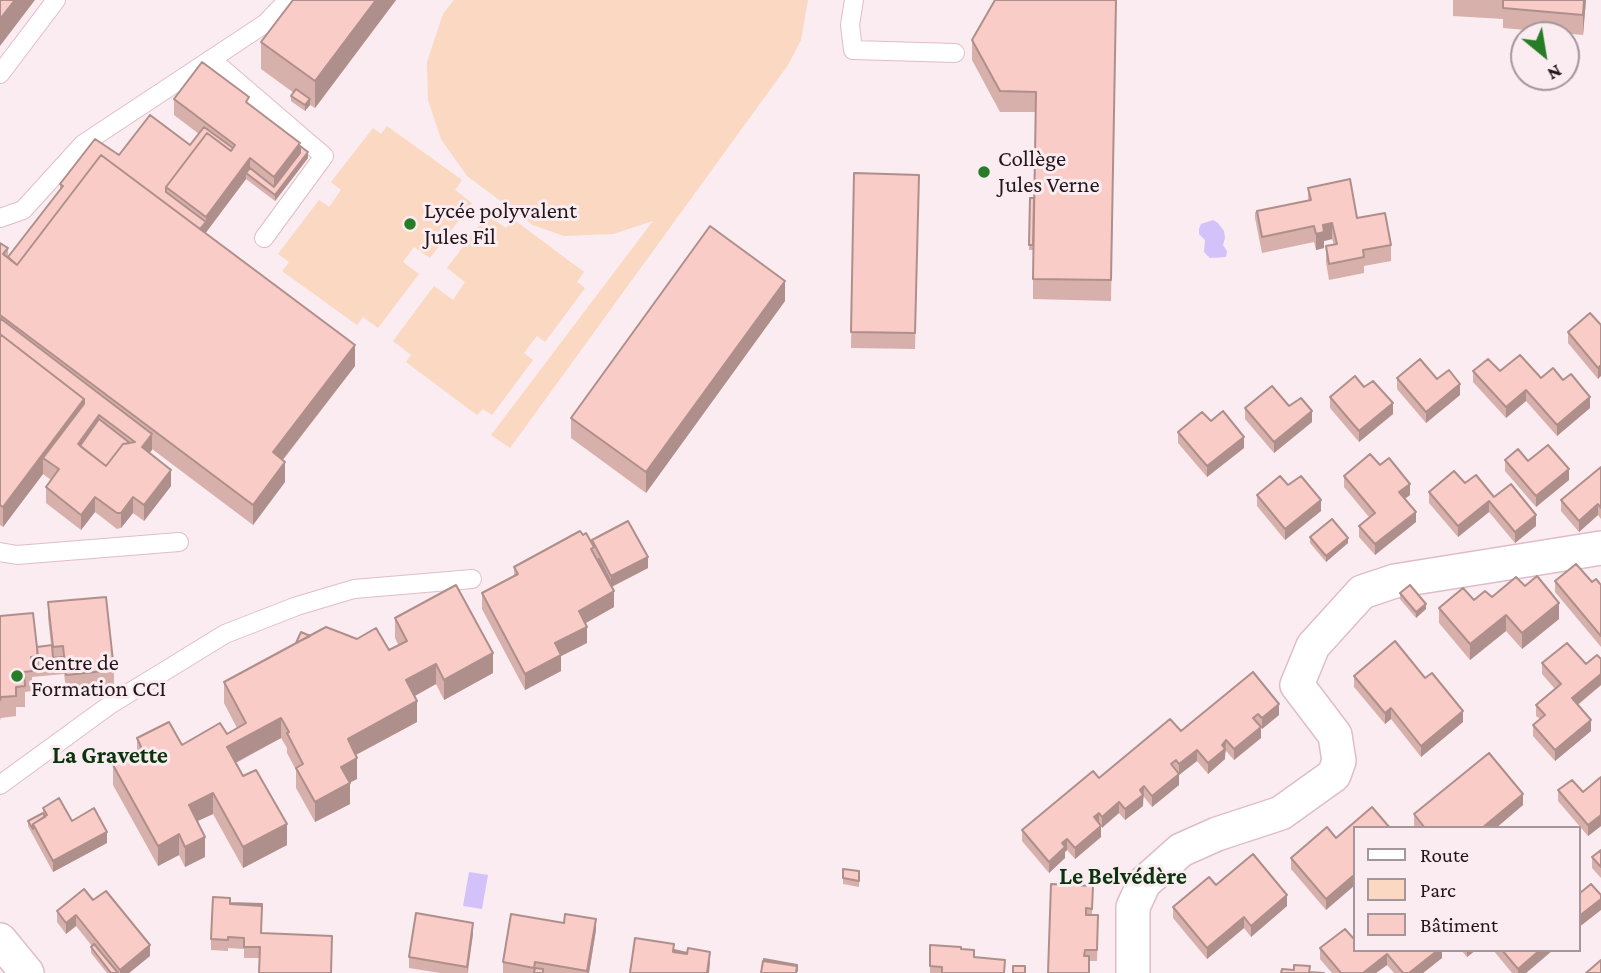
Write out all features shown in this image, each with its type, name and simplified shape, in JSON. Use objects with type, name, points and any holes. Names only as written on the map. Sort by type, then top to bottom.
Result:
[{"type":"street","points":[[1133,973],[1133,907],[1144,883],[1181,850],[1217,834],[1282,813],[1334,775],[1339,761],[1335,735],[1297,685],[1314,646],[1362,593],[1395,581],[1601,548]]},
{"type":"street","points":[[0,940],[27,973]]},
{"type":"lane","points":[[0,74],[56,0]]},
{"type":"lane","points":[[0,218],[23,210],[83,144],[266,23],[288,0]]},
{"type":"lane","points":[[854,0],[850,25],[853,50],[955,53]]},
{"type":"lane","points":[[211,59],[324,156],[264,238]]},
{"type":"lane","points":[[0,552],[17,555],[179,542]]},
{"type":"lane","points":[[0,785],[111,704],[225,634],[297,606],[354,589],[471,579]]},
{"type":"green space","points":[[454,0],[808,0],[801,40],[788,65],[510,448],[491,435],[653,221],[613,234],[564,236],[533,225],[467,176],[441,139],[428,100],[427,62],[443,14]]},
{"type":"green space","points":[[387,126],[462,180],[455,190],[472,203],[430,258],[414,247],[403,262],[419,274],[378,328],[363,317],[357,325],[282,271],[289,262],[278,254],[319,200],[329,207],[341,190],[331,182],[373,128],[381,134]]},
{"type":"green space","points":[[487,215],[506,228],[513,219],[584,272],[577,282],[585,288],[545,342],[537,336],[524,353],[533,360],[492,415],[483,409],[477,415],[406,362],[411,355],[393,341],[434,286],[453,300],[465,282],[447,268]]},
{"type":"shaded area","points":[[1213,220],[1224,231],[1226,257],[1210,258],[1204,252],[1205,240],[1199,234],[1199,229],[1201,224]]},
{"type":"shaded area","points":[[469,872],[488,875],[482,909],[463,906]]},
{"type":"building","points":[[0,0],[15,0],[0,19]]},
{"type":"building","points":[[293,0],[376,0],[315,81],[261,42]]},
{"type":"building","points":[[995,0],[1116,0],[1111,280],[1033,279],[1036,92],[1000,91],[972,40]]},
{"type":"building","points":[[1503,0],[1584,0],[1583,15],[1503,8]]},
{"type":"building","points":[[202,62],[249,97],[246,102],[300,143],[274,177],[250,158],[206,217],[166,187],[207,133],[231,151],[235,145],[174,99]]},
{"type":"building","points":[[296,89],[310,99],[305,105],[291,96]]},
{"type":"building","points":[[150,115],[190,145],[204,127],[233,148],[231,151],[207,133],[166,187],[166,192],[206,222],[200,229],[101,155],[17,265],[8,257],[63,186],[60,184],[95,139],[119,155]]},
{"type":"building","points":[[300,146],[308,152],[275,195],[246,173],[250,168],[274,187],[300,153]]},
{"type":"building","points":[[101,155],[355,345],[273,452],[285,462],[253,505],[0,315],[0,243],[8,248],[3,254],[17,265]]},
{"type":"building","points":[[854,173],[919,175],[915,333],[851,332]]},
{"type":"building","points":[[1350,179],[1357,218],[1385,213],[1391,245],[1363,250],[1364,257],[1329,264],[1326,246],[1337,244],[1332,223],[1323,225],[1324,232],[1316,234],[1314,226],[1262,237],[1257,211],[1311,200],[1308,188]]},
{"type":"building","points":[[1030,198],[1034,198],[1033,245],[1029,245]]},
{"type":"building","points":[[710,226],[785,281],[646,472],[571,418]]},
{"type":"building","points":[[1590,313],[1601,325],[1601,365],[1598,368],[1568,332]]},
{"type":"building","points":[[0,318],[152,434],[142,447],[171,470],[144,505],[133,497],[121,513],[117,513],[95,497],[81,515],[46,487],[59,469],[43,458],[84,404],[84,399],[0,334]],"holes":[[[99,415],[135,442],[123,444],[106,466],[78,444]]]},
{"type":"building","points":[[0,334],[84,399],[3,507],[0,505]]},
{"type":"building","points":[[1520,355],[1541,378],[1553,368],[1563,380],[1571,374],[1590,397],[1557,425],[1526,390],[1506,407],[1473,371],[1488,359],[1500,371]]},
{"type":"building","points":[[1420,359],[1437,379],[1449,370],[1460,384],[1426,412],[1397,378]]},
{"type":"building","points":[[1355,376],[1364,387],[1373,381],[1393,403],[1359,431],[1330,397]]},
{"type":"building","points":[[1272,386],[1289,406],[1301,398],[1312,411],[1274,442],[1245,408]]},
{"type":"building","points":[[1223,411],[1244,437],[1207,466],[1178,432],[1202,412],[1211,421]]},
{"type":"building","points":[[99,419],[130,443],[123,444],[106,466],[80,446]]},
{"type":"building","points":[[1548,445],[1569,469],[1536,496],[1505,460],[1518,449],[1528,461]]},
{"type":"building","points":[[1370,454],[1380,465],[1389,458],[1410,484],[1399,492],[1416,512],[1375,544],[1359,526],[1375,513],[1344,476]]},
{"type":"building","points":[[1601,467],[1601,508],[1598,504],[1579,521],[1561,500]]},
{"type":"building","points":[[1454,471],[1465,483],[1476,475],[1494,497],[1511,484],[1536,515],[1515,532],[1489,501],[1458,526],[1429,492]]},
{"type":"building","points":[[1280,476],[1288,485],[1301,476],[1321,500],[1285,529],[1257,495]]},
{"type":"building","points":[[1332,519],[1348,538],[1326,556],[1310,537]]},
{"type":"building","points":[[628,521],[648,557],[611,576],[592,540]]},
{"type":"building","points":[[580,531],[583,535],[586,533],[594,547],[591,549],[614,591],[579,611],[587,627],[555,643],[561,655],[525,674],[482,593],[518,574],[514,567]]},
{"type":"building","points":[[598,560],[611,582],[610,583]]},
{"type":"building","points":[[1576,564],[1592,582],[1596,579],[1601,585],[1601,636],[1555,581]]},
{"type":"building","points":[[1537,576],[1559,603],[1522,633],[1506,615],[1470,644],[1439,608],[1463,588],[1474,600],[1485,591],[1492,597],[1516,577],[1525,586]]},
{"type":"building","points":[[456,585],[493,653],[444,680],[436,664],[406,680],[417,701],[348,739],[357,758],[341,767],[350,783],[315,802],[296,768],[303,764],[281,718],[227,747],[243,776],[256,770],[287,824],[243,847],[213,793],[189,805],[205,837],[185,847],[179,834],[158,846],[113,765],[142,749],[137,738],[169,722],[182,745],[220,723],[227,734],[246,723],[224,682],[326,627],[357,639],[376,628],[389,650],[407,641],[395,618]]},
{"type":"building","points":[[1410,585],[1426,604],[1416,612],[1400,593]]},
{"type":"building","points":[[106,597],[114,670],[66,675],[63,646],[53,647],[48,602]]},
{"type":"building","name":"Centre de Formation CCI","points":[[33,613],[38,656],[31,657],[32,671],[24,672],[25,686],[16,687],[16,696],[1,697],[0,700],[0,616]]},
{"type":"building","points":[[301,632],[310,636],[296,643]]},
{"type":"building","points":[[1395,641],[1425,678],[1432,673],[1463,711],[1421,746],[1391,708],[1385,713],[1354,676]]},
{"type":"building","points":[[1567,643],[1586,664],[1597,655],[1601,659],[1601,674],[1572,698],[1591,720],[1555,750],[1533,725],[1545,715],[1536,705],[1561,684],[1542,663]]},
{"type":"building","points":[[52,645],[53,658],[63,657],[64,669],[38,670],[37,647]]},
{"type":"building","points":[[1253,672],[1279,704],[1262,718],[1258,714],[1253,718],[1261,727],[1234,749],[1226,740],[1222,745],[1225,749],[1208,763],[1197,750],[1179,764],[1176,760],[1171,764],[1179,774],[1152,796],[1144,786],[1140,790],[1143,795],[1125,809],[1119,802],[1102,817],[1099,813],[1094,817],[1101,826],[1075,848],[1067,839],[1062,843],[1065,847],[1049,862],[1022,830],[1093,771],[1099,778],[1170,719],[1181,731]]},
{"type":"building","points":[[1489,753],[1523,794],[1484,826],[1423,826],[1414,814]]},
{"type":"building","points":[[1601,777],[1601,815],[1588,825],[1558,790],[1572,780],[1583,792]]},
{"type":"building","points":[[59,798],[72,821],[94,808],[107,832],[53,861],[33,824],[47,815],[43,808]]},
{"type":"building","points":[[1372,807],[1388,826],[1352,826],[1352,877],[1326,899],[1291,858],[1327,827],[1336,838]]},
{"type":"building","points":[[43,813],[45,817],[33,824],[33,829],[28,821]]},
{"type":"building","points":[[1601,850],[1601,867],[1592,857]]},
{"type":"building","points":[[1253,854],[1287,895],[1251,926],[1244,917],[1207,948],[1173,907],[1209,877],[1216,885]]},
{"type":"building","points":[[843,869],[859,871],[859,881],[843,878]]},
{"type":"building","points":[[1051,884],[1093,886],[1092,909],[1086,908],[1086,915],[1098,915],[1097,950],[1085,950],[1084,956],[1089,956],[1089,973],[1048,973]]},
{"type":"building","points":[[1591,884],[1601,895],[1601,899],[1580,915],[1580,893]]},
{"type":"building","points":[[84,889],[93,900],[106,891],[150,945],[120,970],[76,915],[66,923],[57,911]]},
{"type":"building","points":[[213,897],[230,898],[230,904],[262,906],[261,933],[332,936],[331,973],[259,973],[260,947],[244,947],[244,938],[211,939]]},
{"type":"building","points":[[230,904],[262,904],[262,906]]},
{"type":"building","points":[[416,913],[473,923],[467,967],[409,957]]},
{"type":"building","points":[[511,914],[564,923],[565,914],[596,919],[587,971],[535,962],[534,968],[503,962]]},
{"type":"building","points":[[1345,929],[1352,937],[1352,952],[1435,952],[1409,973],[1403,973],[1387,954],[1363,973],[1341,973],[1320,948]]},
{"type":"building","points":[[635,938],[674,944],[673,951],[687,954],[688,948],[710,952],[707,973],[630,973]]},
{"type":"building","points":[[94,944],[118,973],[111,973],[91,947]]},
{"type":"building","points":[[930,945],[961,947],[974,950],[974,957],[1005,960],[1004,973],[942,973],[942,967],[930,966]]},
{"type":"building","points":[[1504,952],[1538,952],[1518,969]]},
{"type":"building","points":[[1601,960],[1601,973],[1586,973]]},
{"type":"building","points":[[763,961],[797,966],[796,973],[761,973]]},
{"type":"building","points":[[764,961],[797,965],[797,966]]},
{"type":"building","points":[[1294,965],[1310,966],[1309,972],[1324,973],[1281,973],[1282,969],[1294,970]]},
{"type":"building","points":[[1013,966],[1025,966],[1025,973],[1013,973]]},
{"type":"building","points":[[535,968],[543,969],[543,973],[534,973]]},
{"type":"place","name":"Collège Jules Verne","points":[[984,172]]},
{"type":"place","name":"Lycée polyvalent Jules Fil","points":[[410,224]]},
{"type":"place","name":"Centre de Formation CCI","points":[[17,676]]},
{"type":"district","name":"La Gravette","points":[[110,756]]},
{"type":"district","name":"Le Belvédère","points":[[1123,877]]}]
